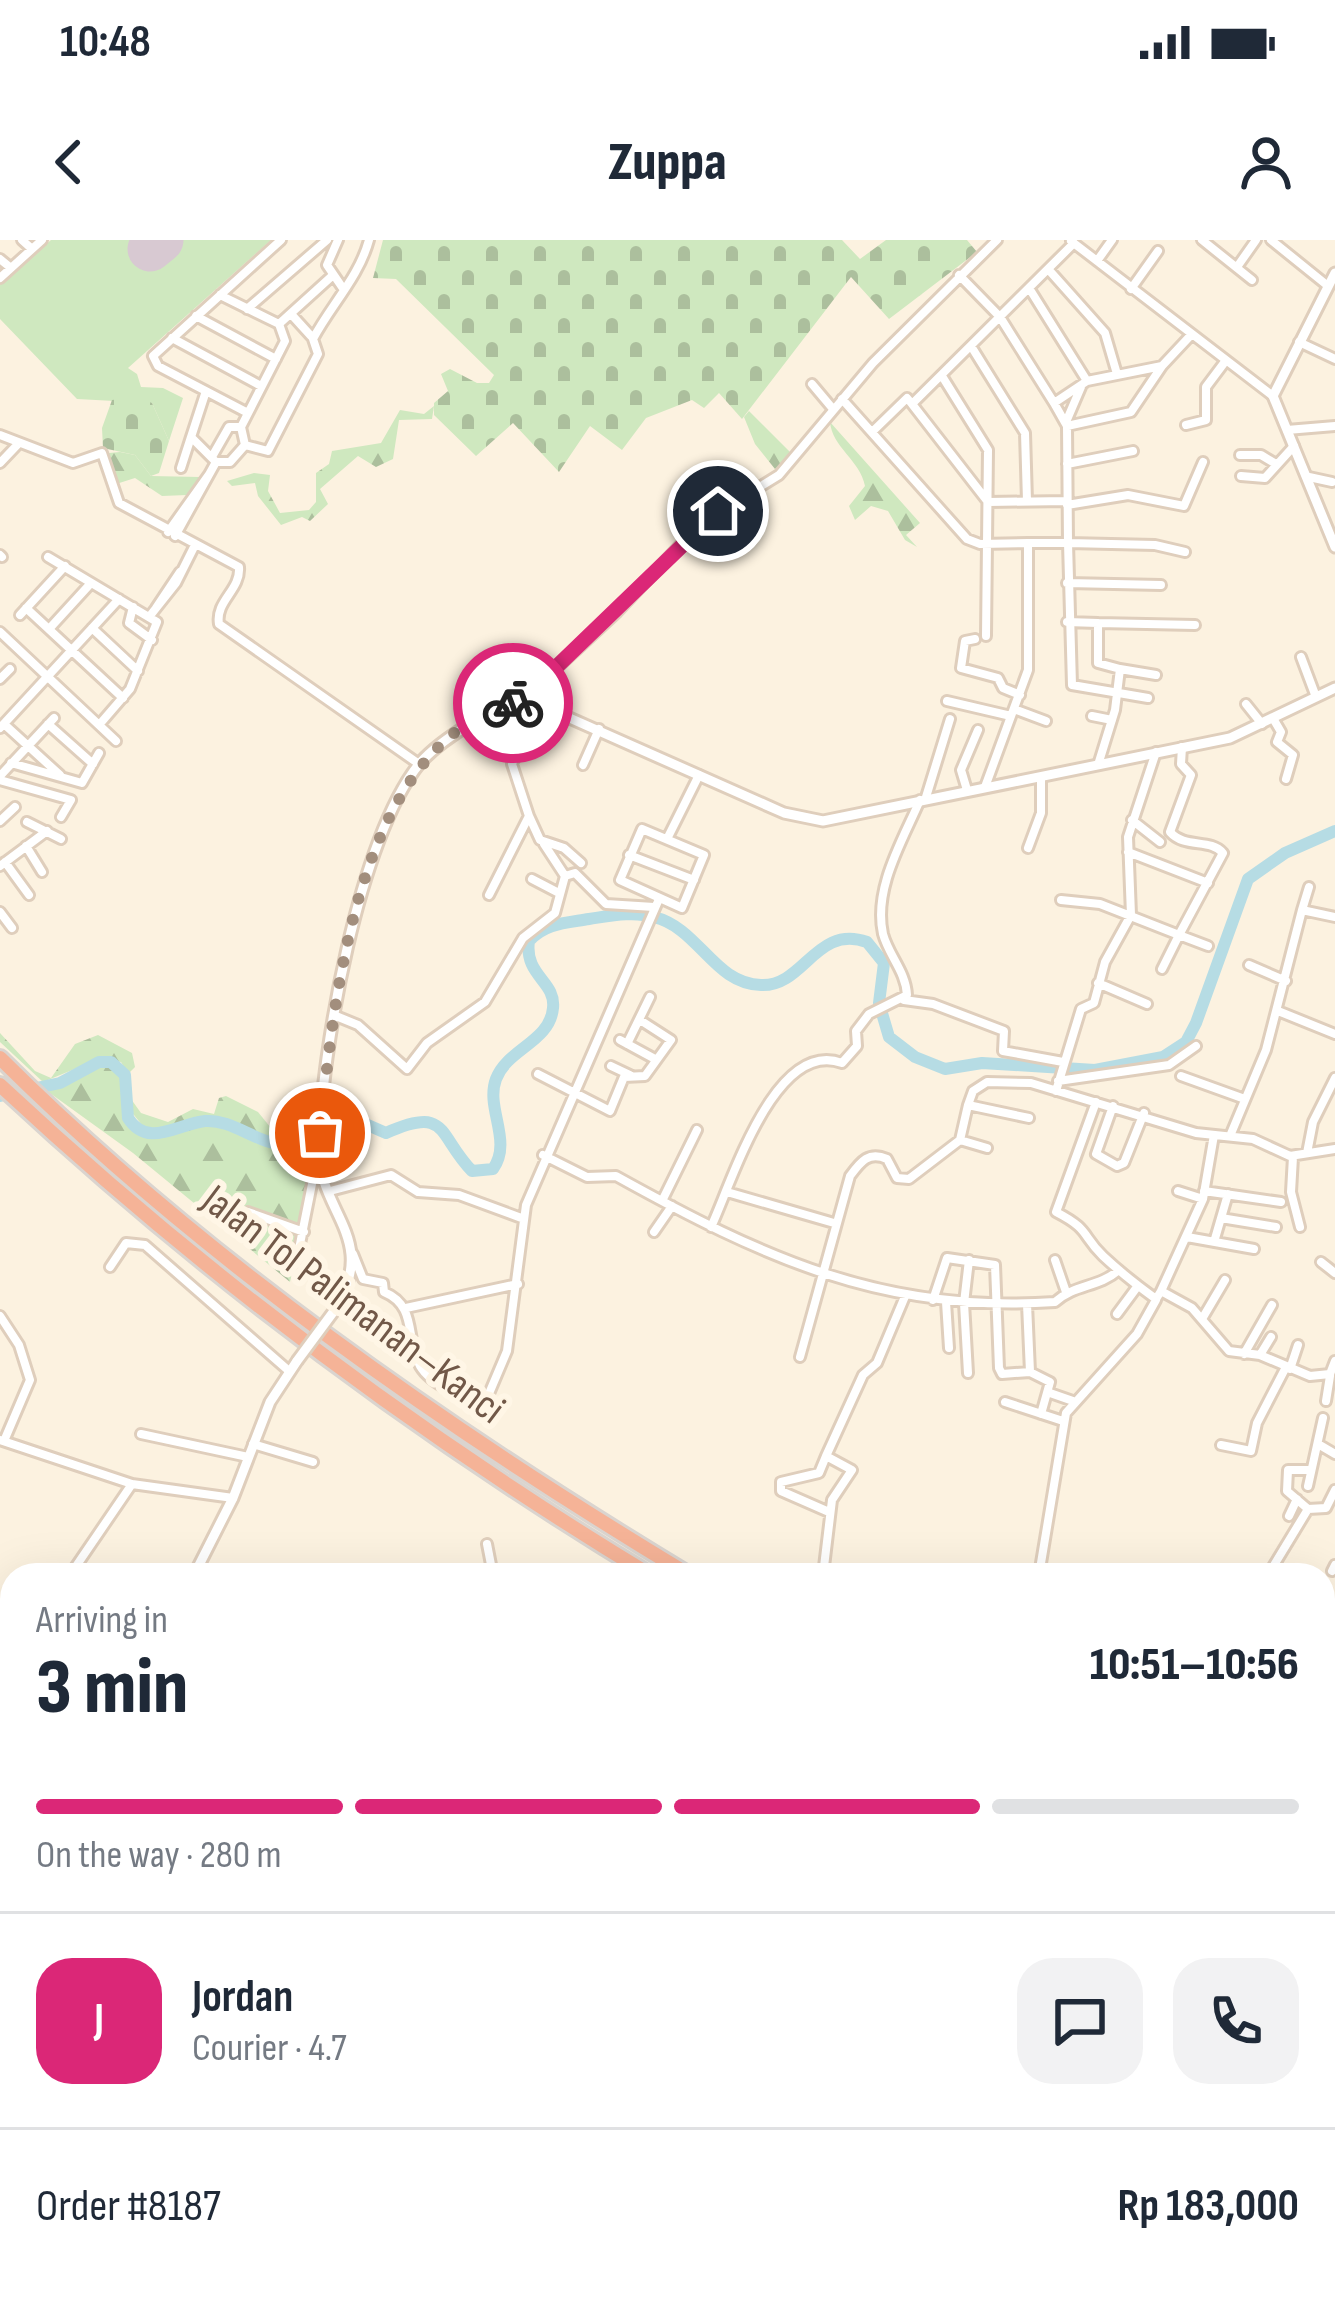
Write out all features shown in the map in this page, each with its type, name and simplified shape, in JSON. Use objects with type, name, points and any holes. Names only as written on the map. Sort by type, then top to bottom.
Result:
[{"type":"highway","name":"Jalan Tol Palimanan–Kanci","points":[[5,1063],[197,1232],[437,1413],[670,1563]]},
{"type":"highway","name":"Jalan Tol Palimanan–Kanci","points":[[0,1084],[182,1246],[351,1376],[518,1492],[631,1563]]},
{"type":"street","points":[[22,240],[32,249]]},
{"type":"street","points":[[0,278],[42,240]]},
{"type":"street","points":[[248,413],[154,363],[155,353],[280,240]]},
{"type":"street","points":[[247,309],[327,240]]},
{"type":"street","points":[[338,240],[327,263],[342,287]]},
{"type":"street","points":[[245,445],[268,452],[317,357],[313,339],[342,287],[360,267],[369,240]]},
{"type":"street","points":[[520,702],[617,612],[700,524],[779,475],[842,399],[997,240]]},
{"type":"street","points":[[1097,260],[1112,240]]},
{"type":"street","points":[[1202,240],[1252,280]]},
{"type":"street","points":[[1271,240],[1328,286]]},
{"type":"street","points":[[1237,267],[1254,241]]},
{"type":"street","points":[[912,404],[1072,242],[1224,363],[1273,396],[1335,548]]},
{"type":"street","points":[[1131,289],[1158,251]]},
{"type":"street","points":[[0,259],[11,268]]},
{"type":"street","points":[[1048,269],[1105,333],[1117,374]]},
{"type":"street","points":[[1273,396],[1335,273]]},
{"type":"street","points":[[959,275],[1000,317],[1066,425]]},
{"type":"street","points":[[279,324],[332,276]]},
{"type":"street","points":[[1029,288],[1084,384]]},
{"type":"street","points":[[219,294],[279,324],[285,341],[241,427],[245,445]]},
{"type":"street","points":[[291,314],[311,336]]},
{"type":"street","points":[[196,316],[276,359]]},
{"type":"street","points":[[1066,425],[1131,412],[1162,366],[1191,335]]},
{"type":"street","points":[[172,338],[261,386]]},
{"type":"street","points":[[1299,342],[1335,359]]},
{"type":"street","points":[[971,346],[1025,434],[1027,501]]},
{"type":"street","points":[[1186,425],[1207,420],[1206,388],[1224,363]]},
{"type":"street","points":[[1054,403],[1084,384],[1162,366]]},
{"type":"street","points":[[942,376],[988,450],[986,635]]},
{"type":"street","points":[[812,384],[833,409]]},
{"type":"street","points":[[1084,384],[1066,425],[1068,681],[1148,698]]},
{"type":"street","points":[[181,468],[206,391]]},
{"type":"street","points":[[872,432],[907,398],[988,502]]},
{"type":"street","points":[[842,399],[967,539],[1155,544],[1185,552]]},
{"type":"street","points":[[1287,430],[1335,426]]},
{"type":"street","points":[[171,534],[210,473],[229,427],[241,427]]},
{"type":"street","points":[[0,435],[73,463],[100,452],[119,502],[239,567],[237,583],[219,607],[219,624],[419,764]]},
{"type":"street","points":[[191,437],[214,460],[230,462],[245,445]]},
{"type":"street","points":[[0,463],[20,443]]},
{"type":"street","points":[[1241,476],[1267,483],[1276,464],[1294,446]]},
{"type":"street","points":[[1067,464],[1133,451]]},
{"type":"street","points":[[1240,455],[1262,455],[1276,464]]},
{"type":"street","points":[[988,502],[1067,503],[1128,494],[1182,506],[1203,462]]},
{"type":"street","points":[[1309,477],[1332,482]]},
{"type":"street","points":[[985,787],[1028,670],[1028,543]]},
{"type":"street","points":[[149,617],[194,545]]},
{"type":"street","points":[[48,556],[158,625],[123,698],[99,725]]},
{"type":"street","points":[[64,566],[23,612],[49,629],[123,698]]},
{"type":"street","points":[[49,629],[92,583]]},
{"type":"street","points":[[1067,583],[1161,585]]},
{"type":"street","points":[[61,776],[2,726],[119,599]]},
{"type":"street","points":[[133,607],[129,622],[152,640]]},
{"type":"street","points":[[1067,622],[1196,625]]},
{"type":"street","points":[[1098,623],[1098,663],[1156,675]]},
{"type":"street","points":[[92,628],[138,671]]},
{"type":"street","points":[[0,632],[116,741]]},
{"type":"street","points":[[975,639],[965,641],[961,668],[998,678],[1003,688],[1020,695]]},
{"type":"street","points":[[1301,657],[1316,698]]},
{"type":"street","points":[[0,679],[10,668]]},
{"type":"street","points":[[1098,766],[1120,668]]},
{"type":"street","points":[[296,1264],[318,1154],[349,932],[394,807],[419,764],[449,736],[493,710],[520,702],[538,704],[806,820],[1230,738],[1335,688]]},
{"type":"street","points":[[947,701],[1046,721]]},
{"type":"street","points":[[538,704],[512,762],[530,816],[565,876]]},
{"type":"street","points":[[1246,704],[1281,732],[1277,742],[1293,755],[1286,779]]},
{"type":"street","points":[[1092,716],[1112,719]]},
{"type":"street","points":[[900,1002],[907,988],[883,932],[882,906],[888,874],[923,798],[950,719]]},
{"type":"street","points":[[25,767],[51,721],[93,764]]},
{"type":"street","points":[[583,765],[600,728]]},
{"type":"street","points":[[967,790],[961,770],[978,730]]},
{"type":"street","points":[[1162,969],[1221,849],[1184,843],[1169,832],[1192,775],[1182,766],[1183,746]]},
{"type":"street","points":[[32,749],[11,763],[0,778],[71,800]]},
{"type":"street","points":[[1058,1083],[1081,1009],[1094,1003],[1098,983],[1132,915],[1130,819],[1156,750]]},
{"type":"street","points":[[61,818],[99,753]]},
{"type":"street","points":[[11,763],[82,783]]},
{"type":"street","points":[[667,839],[699,773]]},
{"type":"street","points":[[1028,848],[1042,807],[1041,778]]},
{"type":"street","points":[[0,821],[15,807]]},
{"type":"street","points":[[489,896],[530,816]]},
{"type":"street","points":[[1130,819],[1160,842]]},
{"type":"street","points":[[27,822],[62,839]]},
{"type":"street","points":[[336,1016],[358,1025],[406,1069],[427,1042],[485,1003],[523,938],[555,913],[556,892],[565,876],[575,873],[606,904],[682,908],[703,854],[640,830],[620,880],[655,906]]},
{"type":"street","points":[[29,895],[2,864],[46,831]]},
{"type":"street","points":[[543,843],[559,845],[581,863]]},
{"type":"street","points":[[26,846],[42,872]]},
{"type":"street","points":[[1128,852],[1208,883]]},
{"type":"street","points":[[629,855],[694,880]]},
{"type":"street","points":[[532,879],[556,892]]},
{"type":"street","points":[[1230,1136],[1278,1011],[1309,887]]},
{"type":"street","points":[[1061,900],[1086,901],[1132,915],[1208,946]]},
{"type":"street","points":[[318,1154],[363,1280],[383,1283],[383,1292],[406,1308],[422,1368],[457,1394],[484,1404],[507,1351],[524,1220],[543,1156],[574,1096],[655,906]]},
{"type":"street","points":[[1302,910],[1335,917]]},
{"type":"street","points":[[0,913],[12,928]]},
{"type":"street","points":[[1249,965],[1286,981]]},
{"type":"street","points":[[1098,983],[1147,1004]]},
{"type":"street","points":[[640,1020],[671,1037],[661,1059],[624,1042],[650,997]]},
{"type":"street","points":[[711,1227],[766,1107],[800,1066],[828,1057],[840,1064],[851,1055],[857,1046],[856,1031],[874,1010],[900,1002],[933,1004],[1004,1031],[1003,1051],[1062,1064]]},
{"type":"street","points":[[1278,1011],[1332,1033]]},
{"type":"street","points":[[800,1357],[844,1186],[861,1160],[887,1159],[895,1176],[904,1181],[960,1140],[973,1091],[987,1082],[1058,1083],[1169,1065],[1196,1046]]},
{"type":"street","points":[[538,1074],[610,1111],[624,1077],[645,1076],[655,1059]]},
{"type":"street","points":[[611,1066],[630,1076]]},
{"type":"street","points":[[1181,1076],[1242,1098]]},
{"type":"street","points":[[1307,1153],[1313,1122],[1335,1078]]},
{"type":"street","points":[[1058,1083],[1096,1102],[1214,1135],[1264,1142],[1293,1156],[1335,1149]]},
{"type":"street","points":[[1096,1102],[1056,1211],[1082,1224],[1098,1252],[1137,1287],[1202,1319],[1222,1346],[1318,1378],[1330,1374]]},
{"type":"street","points":[[968,1105],[1029,1118]]},
{"type":"street","points":[[1113,1106],[1096,1154],[1117,1166],[1124,1163],[1144,1113]]},
{"type":"street","points":[[654,1232],[697,1130]]},
{"type":"street","points":[[1041,1563],[1063,1421],[1073,1401],[1112,1365],[1158,1295],[1204,1195],[1214,1135]]},
{"type":"street","points":[[960,1140],[986,1148]]},
{"type":"street","points":[[543,1156],[587,1177],[616,1176],[753,1250],[820,1274],[933,1300],[1055,1302],[1066,1292],[1100,1287],[1119,1270]]},
{"type":"street","points":[[1293,1156],[1292,1192],[1300,1227]]},
{"type":"street","points":[[330,1191],[391,1175],[418,1192],[459,1196],[524,1220]]},
{"type":"street","points":[[1178,1191],[1281,1202]]},
{"type":"street","points":[[728,1192],[834,1223]]},
{"type":"street","points":[[1214,1242],[1228,1194]]},
{"type":"street","points":[[248,1213],[304,1232]]},
{"type":"street","points":[[1221,1218],[1276,1227]]},
{"type":"street","points":[[1187,1237],[1254,1250]]},
{"type":"street","points":[[110,1267],[126,1243],[145,1245],[289,1371]]},
{"type":"street","points":[[200,1563],[289,1371],[334,1310],[353,1254]]},
{"type":"street","points":[[933,1300],[943,1261],[970,1260],[996,1267],[1000,1372],[1030,1372],[1050,1382],[1041,1414]]},
{"type":"street","points":[[968,1373],[964,1304],[970,1260]]},
{"type":"street","points":[[1055,1260],[1066,1292]]},
{"type":"street","points":[[1322,1262],[1335,1273]]},
{"type":"street","points":[[1202,1319],[1225,1280]]},
{"type":"street","points":[[406,1308],[518,1284]]},
{"type":"street","points":[[1117,1314],[1137,1287]]},
{"type":"street","points":[[829,1512],[779,1487],[783,1479],[819,1473],[863,1375],[878,1363],[906,1294]]},
{"type":"street","points":[[946,1302],[949,1348]]},
{"type":"street","points":[[1027,1304],[1030,1372]]},
{"type":"street","points":[[1244,1354],[1272,1305]]},
{"type":"street","points":[[0,1316],[19,1346],[30,1380],[2,1440],[132,1484],[233,1498]]},
{"type":"street","points":[[1260,1355],[1271,1337]]},
{"type":"street","points":[[1221,1445],[1251,1451],[1257,1423],[1298,1345]]},
{"type":"street","points":[[1326,1401],[1335,1361]]},
{"type":"street","points":[[1050,1393],[1073,1401]]},
{"type":"street","points":[[1005,1402],[1063,1421]]},
{"type":"street","points":[[1308,1486],[1323,1418]]},
{"type":"street","points":[[140,1434],[248,1457]]},
{"type":"street","points":[[253,1444],[314,1462]]},
{"type":"street","points":[[1318,1444],[1335,1454]]},
{"type":"street","points":[[824,1563],[829,1512],[852,1470],[826,1456]]},
{"type":"street","points":[[1310,1470],[1288,1470],[1286,1488],[1308,1509],[1325,1508],[1335,1490]]},
{"type":"street","points":[[78,1563],[132,1484]]},
{"type":"street","points":[[1289,1516],[1297,1499]]},
{"type":"street","points":[[1275,1563],[1308,1509]]},
{"type":"street","points":[[488,1544],[491,1563]]},
{"type":"green space","points":[[51,240],[143,240],[160,260],[183,240],[271,240],[128,368],[137,374],[141,387],[163,388],[183,398],[169,441],[152,403],[77,399],[0,319],[0,285]]},
{"type":"green space","points":[[383,240],[842,240],[860,259],[886,240],[967,240],[977,252],[889,319],[851,277],[742,419],[719,393],[704,408],[692,400],[646,418],[622,450],[590,426],[559,472],[513,423],[476,456],[434,415],[434,403],[448,391],[441,374],[450,369],[477,383],[489,383],[494,375],[396,279],[373,278]]},
{"type":"green space","points":[[136,397],[152,403],[169,441],[159,473],[151,476],[135,455],[103,448],[102,428],[112,400]]},
{"type":"green space","points":[[434,406],[432,419],[399,420],[393,459],[376,467],[358,456],[320,489],[328,504],[310,521],[302,517],[281,525],[258,496],[255,483],[232,486],[227,481],[254,473],[270,475],[268,491],[280,513],[309,510],[316,502],[316,473],[329,464],[332,451],[381,443],[400,410],[424,414]]},
{"type":"green space","points":[[749,411],[793,455],[775,469],[755,444],[744,417]]},
{"type":"green space","points":[[830,422],[920,523],[906,535],[917,547],[905,540],[888,511],[871,506],[855,520],[849,506],[865,486]]},
{"type":"green space","points":[[109,453],[135,455],[151,476],[200,477],[187,495],[162,496],[135,478],[113,485]]},
{"type":"green space","points":[[0,1033],[35,1071],[51,1078],[75,1044],[98,1035],[132,1053],[135,1067],[128,1074],[121,1062],[99,1059],[43,1082],[0,1042]]},
{"type":"green space","points":[[100,1065],[118,1067],[129,1123],[151,1137],[216,1124],[287,1147],[297,1139],[308,1106],[318,1107],[314,1171],[290,1282],[133,1153],[47,1091]]},
{"type":"green space","points":[[325,1085],[319,1099],[305,1100],[292,1136],[285,1142],[267,1141],[206,1118],[146,1130],[130,1110],[131,1099],[141,1113],[168,1122],[193,1109],[214,1114],[219,1098],[226,1096],[258,1112],[271,1128],[278,1107],[309,1095],[309,1087]]},
{"type":"waterway","points":[[0,1096],[60,1083],[99,1062],[111,1062],[125,1075],[128,1118],[145,1132],[215,1121],[286,1145],[295,1138],[307,1103],[315,1102],[386,1133],[432,1123],[472,1171],[493,1169],[500,1147],[496,1079],[509,1060],[544,1029],[553,1008],[550,991],[531,962],[529,941],[556,925],[630,914],[670,923],[731,976],[761,985],[789,977],[835,941],[867,942],[884,963],[879,1003],[889,1037],[915,1057],[945,1069],[982,1063],[1095,1070],[1163,1057],[1186,1042],[1196,1023],[1248,879],[1285,853],[1335,831]]},
{"type":"runway","points":[[150,249],[161,240]]},
{"type":"way so far","points":[[320,1133],[346,941],[394,807],[419,764],[449,736],[513,703]]},
{"type":"route","points":[[513,703],[520,702],[617,612],[718,511]]}]
